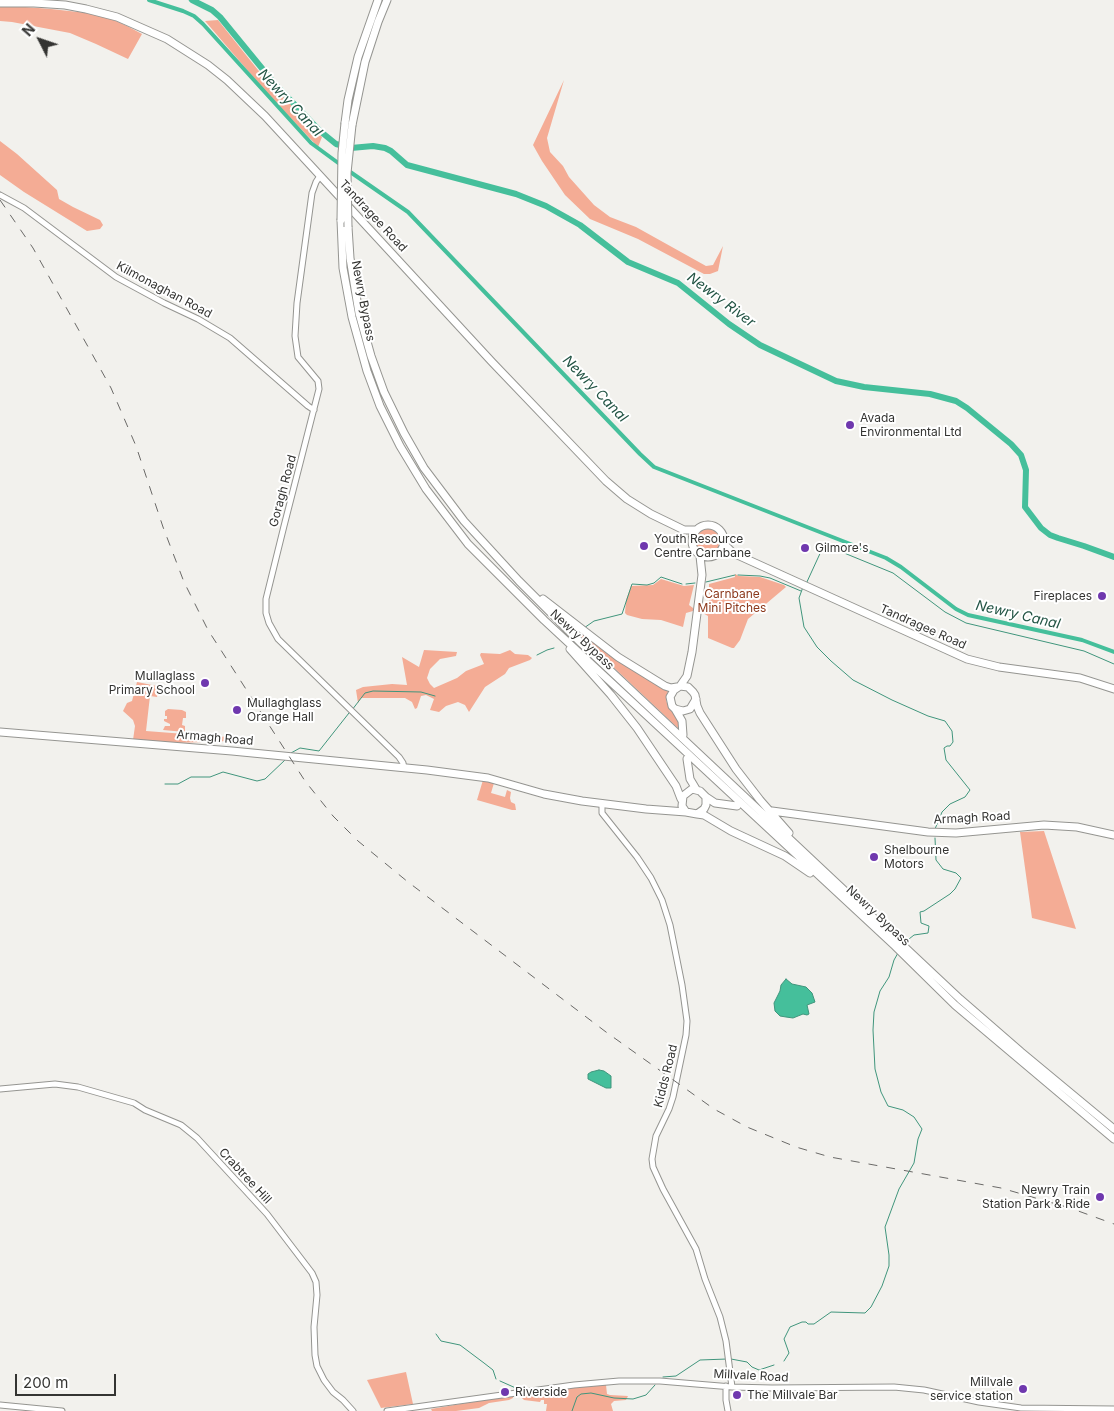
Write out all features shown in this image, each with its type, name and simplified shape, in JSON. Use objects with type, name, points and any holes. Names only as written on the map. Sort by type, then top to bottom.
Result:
[{"type":"highway","name":"Newry Bypass","points":[[378,0],[358,57],[348,100],[347,173],[350,258],[364,332],[377,374],[395,416],[419,460],[464,521],[505,566],[581,643],[812,859],[938,982],[1114,1129]]},
{"type":"highway","name":"Newry Bypass","points":[[387,0],[365,62],[349,124],[341,172],[341,220],[343,268],[357,336],[380,406],[397,440],[426,489],[453,526],[485,562],[544,620],[672,737],[835,891],[888,935]]},
{"type":"highway","name":"Tandragee Road","points":[[0,3],[34,3],[86,9],[117,17],[167,39],[191,53],[227,80],[265,116],[492,362],[606,481],[642,508],[684,530],[696,530]]},
{"type":"highway","points":[[692,544],[696,530],[706,525],[715,526],[724,536],[721,552],[706,565],[702,575],[687,676],[700,713],[736,769],[760,800],[812,859]]},
{"type":"highway","points":[[684,530],[700,556],[714,557]]},
{"type":"highway","name":"Tandragee Road","points":[[724,544],[734,553],[950,652],[976,662],[1080,678],[1114,689]]},
{"type":"highway","name":"Tandragee Road","points":[[721,552],[734,553]]},
{"type":"highway","points":[[700,556],[702,575]]},
{"type":"highway","points":[[505,566],[558,612],[618,657],[665,686],[691,689]]},
{"type":"highway","points":[[544,620],[625,712],[676,786],[686,812],[704,815],[731,831],[785,856],[835,891]]},
{"type":"highway","points":[[683,735],[682,721],[670,702],[670,698],[671,693],[679,687],[687,676]]},
{"type":"highway","points":[[682,721],[696,699]]},
{"type":"highway","points":[[675,709],[683,711],[690,709]]},
{"type":"highway","name":"Armagh Road","points":[[0,732],[295,756],[427,770],[488,778],[544,794],[602,803],[686,812]]},
{"type":"highway","points":[[687,759],[690,779],[696,789],[715,803],[737,806]]},
{"type":"highway","points":[[682,798],[690,779]]},
{"type":"highway","points":[[669,810],[692,789],[696,789]]},
{"type":"highway","points":[[704,809],[706,797]]},
{"type":"highway","points":[[697,814],[715,803]]},
{"type":"highway","name":"Armagh Road","points":[[772,811],[928,832],[956,833],[1044,825],[1077,827],[1114,835]]},
{"type":"highway","name":"Newry Bypass","points":[[938,982],[972,1020],[1114,1139]]},
{"type":"street","name":"Goragh Road","points":[[320,176],[312,193],[297,303],[295,336],[298,357],[319,383],[319,392],[266,599],[266,613],[278,639],[399,756],[404,768]]},
{"type":"street","name":"Kilmonaghan Road","points":[[0,195],[24,208],[116,277],[164,304],[198,319],[230,338],[314,410]]},
{"type":"street","name":"Kidds Road","points":[[602,803],[601,808],[604,815],[651,878],[662,900],[670,925],[682,985],[686,1035],[673,1097],[656,1136],[652,1159],[656,1175],[696,1248],[705,1279],[720,1317],[730,1366],[726,1400],[728,1411]]},
{"type":"street","name":"Crabtree Hill","points":[[0,1089],[55,1084],[78,1087],[134,1103],[145,1110],[181,1125],[193,1134],[257,1202],[312,1273],[316,1282],[317,1294],[314,1327],[317,1366],[332,1392],[353,1411]]},
{"type":"street","name":"Millvale Road","points":[[387,1411],[603,1382],[660,1381],[729,1387],[894,1387],[924,1390],[979,1402],[1021,1408],[1114,1409]]},
{"type":"street","points":[[0,1405],[62,1411]]},
{"type":"green space","points":[[0,5],[87,13],[107,17],[142,34],[128,59],[70,33],[0,21]]},
{"type":"green space","points":[[218,20],[258,70],[322,137],[318,147],[267,93],[205,21]]},
{"type":"green space","points":[[564,80],[547,138],[550,152],[563,166],[569,177],[594,205],[610,217],[636,227],[706,266],[713,265],[723,246],[718,271],[704,274],[638,239],[590,219],[565,195],[533,145]]},
{"type":"green space","points":[[0,141],[57,190],[59,199],[100,220],[103,225],[100,229],[87,231],[0,175]]},
{"type":"green space","points":[[708,529],[717,533],[721,542],[717,551],[708,555],[699,551],[695,542],[699,533]]},
{"type":"green space","name":"Carnbane Mini Pitches","points":[[735,574],[739,576],[760,577],[786,587],[748,619],[740,640],[732,648],[708,638],[708,616],[701,612],[702,609],[709,607],[709,584],[735,577]]},
{"type":"green space","name":"Carnbane Mini Pitches","points":[[661,579],[684,586],[694,585],[689,605],[693,608],[693,611],[686,613],[683,627],[661,620],[642,619],[625,613],[626,600],[631,586],[653,585]]},
{"type":"green space","points":[[554,611],[668,691],[666,700],[668,706],[676,715],[680,730]]},
{"type":"green space","points":[[424,650],[457,652],[456,656],[440,659],[430,669],[427,678],[434,688],[484,664],[481,653],[500,654],[510,650],[515,654],[528,655],[532,658],[509,668],[505,674],[485,687],[469,712],[465,705],[458,702],[446,706],[439,712],[430,710],[434,699],[426,695],[421,696],[415,709],[412,702],[405,698],[361,698],[358,703],[356,690],[363,687],[392,684],[407,685],[402,657],[419,667]]},
{"type":"green space","points":[[137,682],[162,687],[161,694],[158,693],[157,697],[150,696],[146,731],[185,734],[195,739],[231,736],[230,741],[176,743],[133,740],[135,726],[133,720],[123,711],[127,703],[132,701]]},
{"type":"green space","points":[[168,709],[186,712],[186,718],[183,718],[182,725],[185,726],[185,732],[163,730],[165,726],[170,726],[170,724],[164,721],[164,719],[167,719],[165,711]]},
{"type":"green space","points":[[483,780],[494,783],[491,793],[505,797],[507,790],[511,792],[511,802],[515,804],[516,810],[477,800]]},
{"type":"green space","points":[[1044,831],[1076,929],[1032,918],[1020,832]]},
{"type":"green space","points":[[406,1372],[413,1404],[381,1408],[367,1380]]},
{"type":"green space","points":[[594,1384],[606,1385],[607,1394],[628,1396],[626,1400],[614,1401],[611,1404],[613,1411],[546,1411],[547,1404],[544,1404],[544,1400],[540,1402],[524,1400],[520,1396]]},
{"type":"green space","points":[[513,1395],[513,1398],[509,1400],[489,1403],[479,1408],[456,1411],[432,1411],[431,1409]]},
{"type":"shaded area","points":[[786,979],[792,984],[806,987],[812,993],[815,1002],[807,1005],[809,1014],[793,1018],[780,1016],[775,1011],[774,1003],[781,985]]},
{"type":"shaded area","points":[[599,1070],[611,1076],[611,1088],[606,1088],[588,1079],[588,1074]]},
{"type":"waterway","name":"Newry Canal","points":[[149,0],[194,16],[311,143],[341,165]]},
{"type":"waterway","name":"Newry River","points":[[189,0],[194,1]]},
{"type":"waterway","name":"Newry River","points":[[192,0],[212,10],[220,17],[274,83],[320,131],[336,144],[351,148],[373,146],[385,148],[407,165],[516,194],[546,206],[580,225],[628,262],[678,283],[729,324],[760,345],[836,381],[864,387],[930,394],[956,401],[1011,444],[1021,455],[1026,470],[1025,507],[1041,528],[1050,535],[1114,557]]},
{"type":"waterway","name":"Newry Canal","points":[[346,169],[408,212],[654,467],[886,558],[901,567],[956,609],[968,615],[1082,640],[1114,652]]},
{"type":"waterway","points":[[806,584],[823,547],[827,546],[893,573],[945,612],[966,623],[1084,651],[1114,664]]},
{"type":"waterway","points":[[706,582],[735,575]]},
{"type":"waterway","points":[[738,575],[770,578],[801,591]]},
{"type":"waterway","points":[[584,628],[594,621],[622,614],[632,584],[647,585],[654,583],[661,577],[682,584]]},
{"type":"waterway","points":[[686,584],[695,583]]},
{"type":"waterway","points":[[803,587],[799,598],[804,627],[817,647],[831,661],[853,680],[892,700],[928,716],[945,721],[952,731],[953,742],[950,746],[944,748],[946,760],[970,790],[965,797],[950,804],[942,812],[935,829]]},
{"type":"waterway","points":[[537,655],[554,648]]},
{"type":"waterway","points":[[352,710],[365,693],[373,691],[421,692],[435,696]]},
{"type":"waterway","points":[[291,753],[300,748],[319,751],[349,713]]},
{"type":"waterway","points":[[165,784],[178,784],[191,777],[210,777],[223,772],[257,781],[265,779],[285,760]]},
{"type":"waterway","points":[[904,943],[914,935],[928,933],[929,926],[921,923],[920,912],[950,894],[961,878],[956,873],[943,869],[936,860],[935,838]]},
{"type":"waterway","points":[[784,1361],[789,1353],[784,1339],[790,1327],[802,1322],[814,1324],[831,1312],[865,1313],[871,1307],[882,1286],[889,1266],[885,1227],[899,1189],[914,1163],[918,1139],[922,1129],[914,1117],[903,1110],[888,1106],[881,1092],[875,1069],[874,1012],[880,991],[889,977],[898,953]]},
{"type":"waterway","points":[[436,1334],[441,1341],[460,1345],[493,1370],[496,1379]]},
{"type":"waterway","points":[[663,1377],[676,1376],[700,1360],[727,1359]]},
{"type":"waterway","points":[[731,1359],[747,1362],[759,1370],[774,1365]]},
{"type":"waterway","points":[[500,1381],[518,1389]]},
{"type":"waterway","points":[[572,1411],[577,1397],[581,1394],[591,1393],[614,1398],[633,1399],[646,1395],[655,1385]]},
{"type":"railway","points":[[0,200],[33,248],[111,388],[136,446],[184,582],[208,630],[305,781],[333,816],[358,841],[408,882],[606,1032],[714,1109],[747,1127],[796,1147],[830,1157],[1001,1188],[1070,1208],[1114,1224]]},
{"type":"place","name":"Avada Environmental Ltd","points":[[850,425]]},
{"type":"place","name":"Youth Resource Centre Carnbane","points":[[644,546]]},
{"type":"place","name":"Gilmore's","points":[[805,548]]},
{"type":"place","name":"Fireplaces","points":[[1102,596]]},
{"type":"place","name":"Mullaglass Primary School","points":[[205,683]]},
{"type":"place","name":"Mullaghglass Orange Hall","points":[[237,710]]},
{"type":"place","name":"Shelbourne Motors","points":[[874,857]]},
{"type":"place","name":"Newry Train Station Park & Ride","points":[[1100,1197]]},
{"type":"place","name":"Millvale service station","points":[[1023,1389]]},
{"type":"place","name":"Riverside","points":[[505,1392]]},
{"type":"place","name":"The Millvale Bar","points":[[737,1395]]}]
